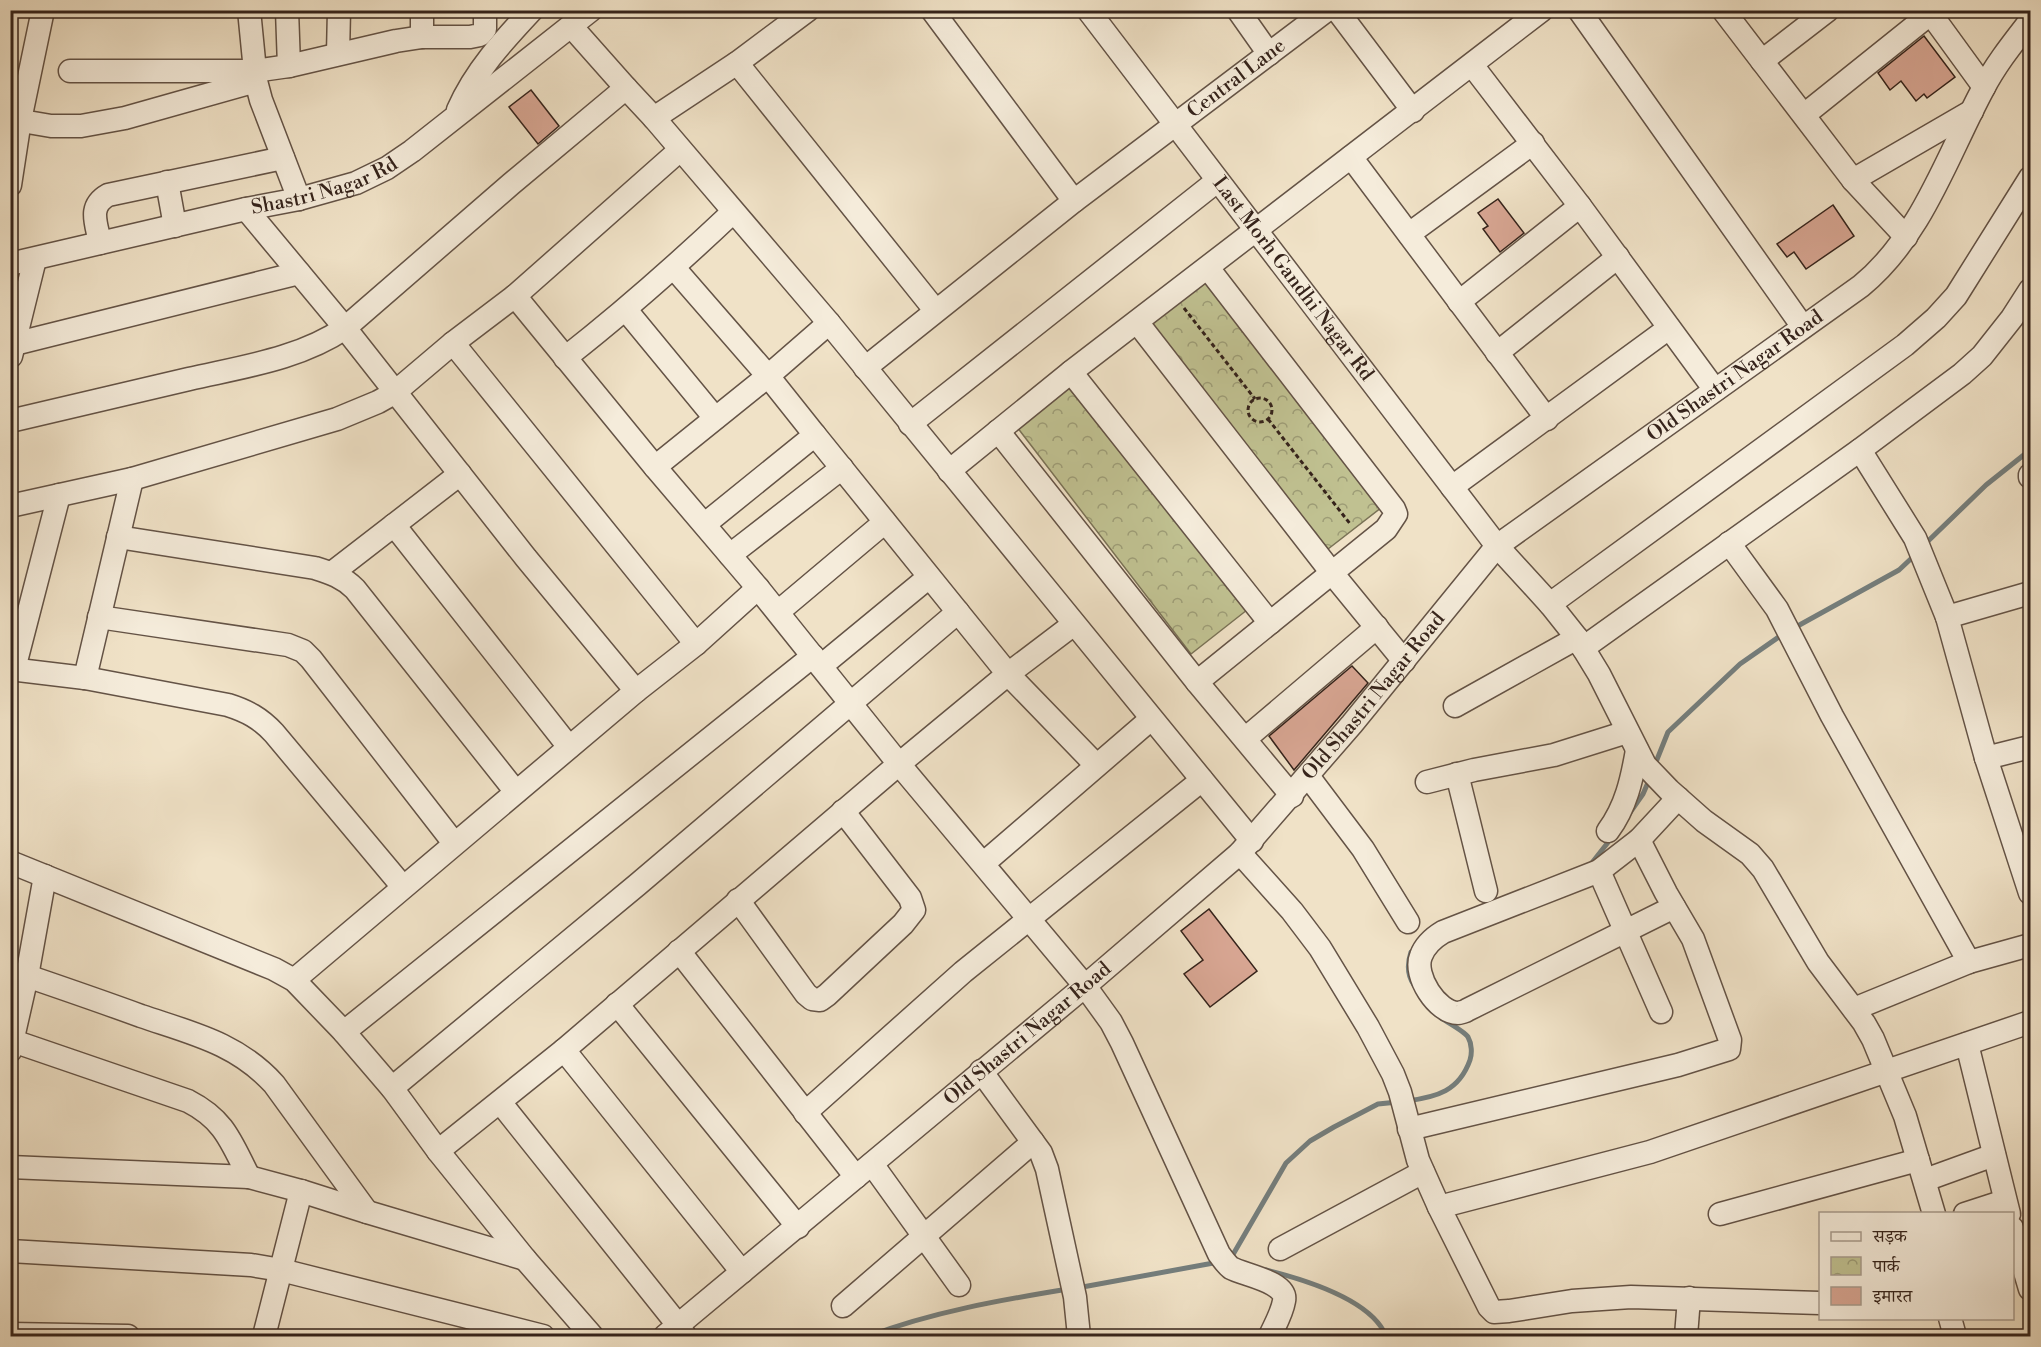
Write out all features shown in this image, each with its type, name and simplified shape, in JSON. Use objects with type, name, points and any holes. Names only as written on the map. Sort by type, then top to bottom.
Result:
[{"type":"street","points":[[10,185],[15,120],[43,10]]},
{"type":"street","points":[[249,10],[255,76],[299,199]]},
{"type":"street","points":[[287,10],[289,66]]},
{"type":"street","points":[[338,54],[339,10]]},
{"type":"street","points":[[422,10],[422,37]]},
{"type":"street","points":[[485,10],[488,42]]},
{"type":"street","points":[[455,117],[488,42],[532,10]]},
{"type":"street","name":"Shastri Nagar Rd","points":[[10,264],[246,209],[299,199],[356,183],[387,168],[412,151],[591,10]]},
{"type":"street","points":[[654,118],[737,63],[808,10]]},
{"type":"street","points":[[932,10],[1074,201]]},
{"type":"street","name":"Last Morh Gandhi Nagar Rd","points":[[1088,10],[1497,546],[1550,604],[1580,643],[1611,697],[1636,749],[1674,794],[1704,820],[1750,854],[1763,869],[1818,962],[1874,1039],[1905,1116],[1933,1212]]},
{"type":"street","name":"Central Lane","points":[[865,368],[1074,201],[1327,10]]},
{"type":"street","points":[[1337,10],[1413,111]]},
{"type":"street","points":[[949,471],[1071,372],[1542,10]]},
{"type":"street","points":[[1579,10],[1803,327]]},
{"type":"street","points":[[1723,10],[1853,180],[1906,237]]},
{"type":"street","points":[[1762,61],[1828,10]]},
{"type":"street","points":[[1241,12],[1269,54]]},
{"type":"street","points":[[1804,115],[1929,12],[1984,87]]},
{"type":"street","name":"Old Shastri Nagar Road","points":[[676,1333],[742,1272],[1085,986],[1246,847],[1292,796],[1497,546],[1878,273],[1906,237],[1924,206],[1984,87],[2002,57],[2031,21]]},
{"type":"street","points":[[571,26],[654,118],[829,323],[1202,780],[1246,847],[1320,948],[1368,1027],[1400,1092],[1423,1172],[1482,1294],[1494,1312],[1572,1301],[1631,1297],[1819,1303]]},
{"type":"street","points":[[15,120],[51,126],[81,126],[125,118],[289,66],[422,37],[470,37],[488,42],[516,68]]},
{"type":"street","points":[[737,63],[935,310]]},
{"type":"street","points":[[1472,65],[1533,143],[1715,390]]},
{"type":"street","points":[[70,71],[255,76]]},
{"type":"street","points":[[10,421],[273,359],[327,341],[626,88]]},
{"type":"street","points":[[1853,180],[1972,111]]},
{"type":"street","points":[[1409,234],[1533,143]]},
{"type":"street","points":[[10,506],[132,478],[337,419],[378,402],[394,393],[453,343],[515,296],[680,150]]},
{"type":"street","points":[[1351,157],[1547,419]]},
{"type":"street","points":[[100,243],[95,214],[99,200],[108,195],[284,158]]},
{"type":"street","points":[[1550,604],[1896,352],[1936,318],[1956,296],[1971,274],[2031,178]]},
{"type":"street","points":[[910,424],[1217,181]]},
{"type":"street","points":[[167,182],[175,226]]},
{"type":"street","points":[[1459,302],[1580,206]]},
{"type":"street","points":[[246,209],[345,328],[526,558],[636,691]]},
{"type":"street","points":[[565,358],[626,310],[733,212]]},
{"type":"street","points":[[1497,352],[1618,257]]},
{"type":"street","points":[[35,258],[12,351],[299,273]]},
{"type":"street","points":[[674,268],[768,376],[1008,674],[1096,765]]},
{"type":"street","points":[[1197,682],[1386,529],[1396,514],[1208,268]]},
{"type":"street","points":[[1455,706],[1580,643],[1729,543],[1860,450],[1962,374],[1982,356],[2031,290]]},
{"type":"street","points":[[515,296],[778,612],[899,764],[1085,986],[1111,1022],[1122,1043],[1222,1259],[1233,1269],[1276,1286],[1284,1292],[1285,1299],[1270,1336]]},
{"type":"street","points":[[626,310],[715,418]]},
{"type":"street","points":[[1137,322],[1332,573],[1404,661]]},
{"type":"street","points":[[655,467],[768,376],[829,323]]},
{"type":"street","points":[[1452,487],[1669,328]]},
{"type":"street","points":[[453,343],[696,644]]},
{"type":"street","points":[[1071,372],[1270,623]]},
{"type":"street","points":[[998,431],[1197,682],[1292,796]]},
{"type":"street","points":[[705,524],[815,435]]},
{"type":"street","points":[[1860,450],[1915,538],[1927,565],[1947,617],[1986,758],[2031,892]]},
{"type":"street","points":[[730,555],[842,468]]},
{"type":"street","points":[[332,573],[460,474]]},
{"type":"street","points":[[85,678],[132,478]]},
{"type":"street","points":[[58,495],[12,669],[85,678],[228,705],[246,711],[261,720],[403,886]]},
{"type":"street","points":[[778,612],[885,522]]},
{"type":"street","points":[[394,525],[569,747]]},
{"type":"street","points":[[118,537],[315,568],[345,579],[356,589],[516,792]]},
{"type":"street","points":[[1729,543],[1766,592],[1969,962]]},
{"type":"street","points":[[344,1032],[817,661],[929,577]]},
{"type":"street","points":[[294,980],[454,843],[636,691],[696,644],[758,588]]},
{"type":"street","points":[[1947,617],[2031,593]]},
{"type":"street","points":[[392,1088],[958,612]]},
{"type":"street","points":[[99,616],[288,645],[303,651],[454,843]]},
{"type":"street","points":[[438,1151],[564,1050],[899,764],[1008,674],[1074,624]]},
{"type":"street","points":[[1245,739],[1377,627]]},
{"type":"street","points":[[984,863],[1151,718]]},
{"type":"street","points":[[1986,758],[2031,747]]},
{"type":"street","points":[[1427,782],[1554,755],[1636,749],[1632,779],[1626,799],[1608,831]]},
{"type":"street","points":[[1457,774],[1486,891]]},
{"type":"street","points":[[1308,776],[1363,849],[1408,922]]},
{"type":"street","points":[[806,1113],[963,972],[1202,780]]},
{"type":"street","points":[[1674,794],[1639,840],[1599,871],[1443,932],[1431,940],[1420,957],[1421,978],[1438,1002],[1448,1010],[1459,1013],[1674,907]]},
{"type":"street","points":[[738,900],[806,993],[812,999],[820,1000],[827,995],[903,924],[914,910],[910,898],[843,812]]},
{"type":"street","points":[[1408,1125],[1678,1065],[1729,1049],[1730,1040],[1693,939],[1639,840]]},
{"type":"street","points":[[10,862],[274,969],[294,980],[344,1032],[392,1088],[438,1151],[525,1259],[592,1336]]},
{"type":"street","points":[[1599,871],[1627,930],[1661,1012]]},
{"type":"street","points":[[45,876],[12,1046],[188,1101],[205,1109],[217,1119],[225,1131],[249,1177]]},
{"type":"street","points":[[1854,1009],[1969,962],[2031,945]]},
{"type":"street","points":[[679,951],[806,1113],[924,1236],[959,1285]]},
{"type":"street","points":[[27,976],[210,1040],[243,1056],[274,1084],[367,1212]]},
{"type":"street","points":[[616,1004],[798,1227]]},
{"type":"street","points":[[1439,1207],[1650,1152],[2031,1022]]},
{"type":"street","points":[[1967,1044],[2007,1207],[1977,1212]]},
{"type":"street","points":[[564,1050],[742,1272]]},
{"type":"street","points":[[981,1071],[1041,1153],[1047,1169],[1079,1321],[1079,1336]]},
{"type":"street","points":[[500,1102],[676,1333]]},
{"type":"street","points":[[843,1306],[1033,1142]]},
{"type":"street","points":[[1720,1214],[1994,1155]]},
{"type":"street","points":[[10,1167],[249,1177],[525,1259]]},
{"type":"street","points":[[1280,1249],[1423,1172]]},
{"type":"street","points":[[264,1336],[302,1191]]},
{"type":"street","points":[[2014,1231],[2031,1289]]},
{"type":"street","points":[[10,1251],[251,1264],[543,1336]]},
{"type":"street","points":[[1686,1336],[1689,1298]]},
{"type":"street","points":[[1951,1320],[1955,1336]]},
{"type":"street","points":[[10,1334],[128,1336]]},
{"type":"path","points":[[1183,307],[1255,399]]},
{"type":"path","points":[[1255,399],[1269,402],[1272,411],[1268,419],[1261,422],[1256,421],[1249,414],[1248,406],[1255,399]]},
{"type":"path","points":[[1268,419],[1351,525]]},
{"type":"green space","points":[[1205,279],[1386,504],[1328,549],[1148,325]]},
{"type":"green space","points":[[1069,388],[1247,610],[1191,654],[1017,427]]},
{"type":"building","points":[[1924,36],[1955,77],[1927,98],[1924,94],[1916,101],[1901,81],[1890,90],[1878,73]]},
{"type":"building","points":[[531,90],[559,126],[538,144],[509,107]]},
{"type":"building","points":[[1498,199],[1524,233],[1500,252],[1483,229],[1488,226],[1478,213]]},
{"type":"building","points":[[1833,205],[1854,236],[1806,269],[1794,252],[1787,257],[1777,244]]},
{"type":"building","points":[[1352,666],[1368,683],[1294,770],[1269,736]]},
{"type":"building","points":[[1209,909],[1257,971],[1210,1007],[1184,974],[1203,960],[1181,931]]},
{"type":"waterway","points":[[1924,545],[1986,485],[2030,450]]},
{"type":"waterway","points":[[1794,628],[1899,570],[1916,554]]},
{"type":"waterway","points":[[1654,767],[1668,732],[1740,664],[1783,634]]},
{"type":"waterway","points":[[1629,814],[1643,794],[1650,778]]},
{"type":"waterway","points":[[1588,865],[1613,836]]},
{"type":"waterway","points":[[1411,952],[1408,969],[1414,985]]},
{"type":"waterway","points":[[1407,1101],[1446,1091],[1460,1079],[1470,1060],[1471,1049],[1468,1037],[1441,1018]]},
{"type":"waterway","points":[[1231,1258],[1286,1163],[1310,1141],[1334,1127],[1378,1104],[1398,1102]]},
{"type":"waterway","points":[[1077,1288],[1219,1262]]},
{"type":"waterway","points":[[1266,1270],[1316,1285],[1351,1301],[1366,1311],[1378,1323],[1386,1336]]},
{"type":"waterway","points":[[869,1336],[942,1313],[1068,1289]]}]
